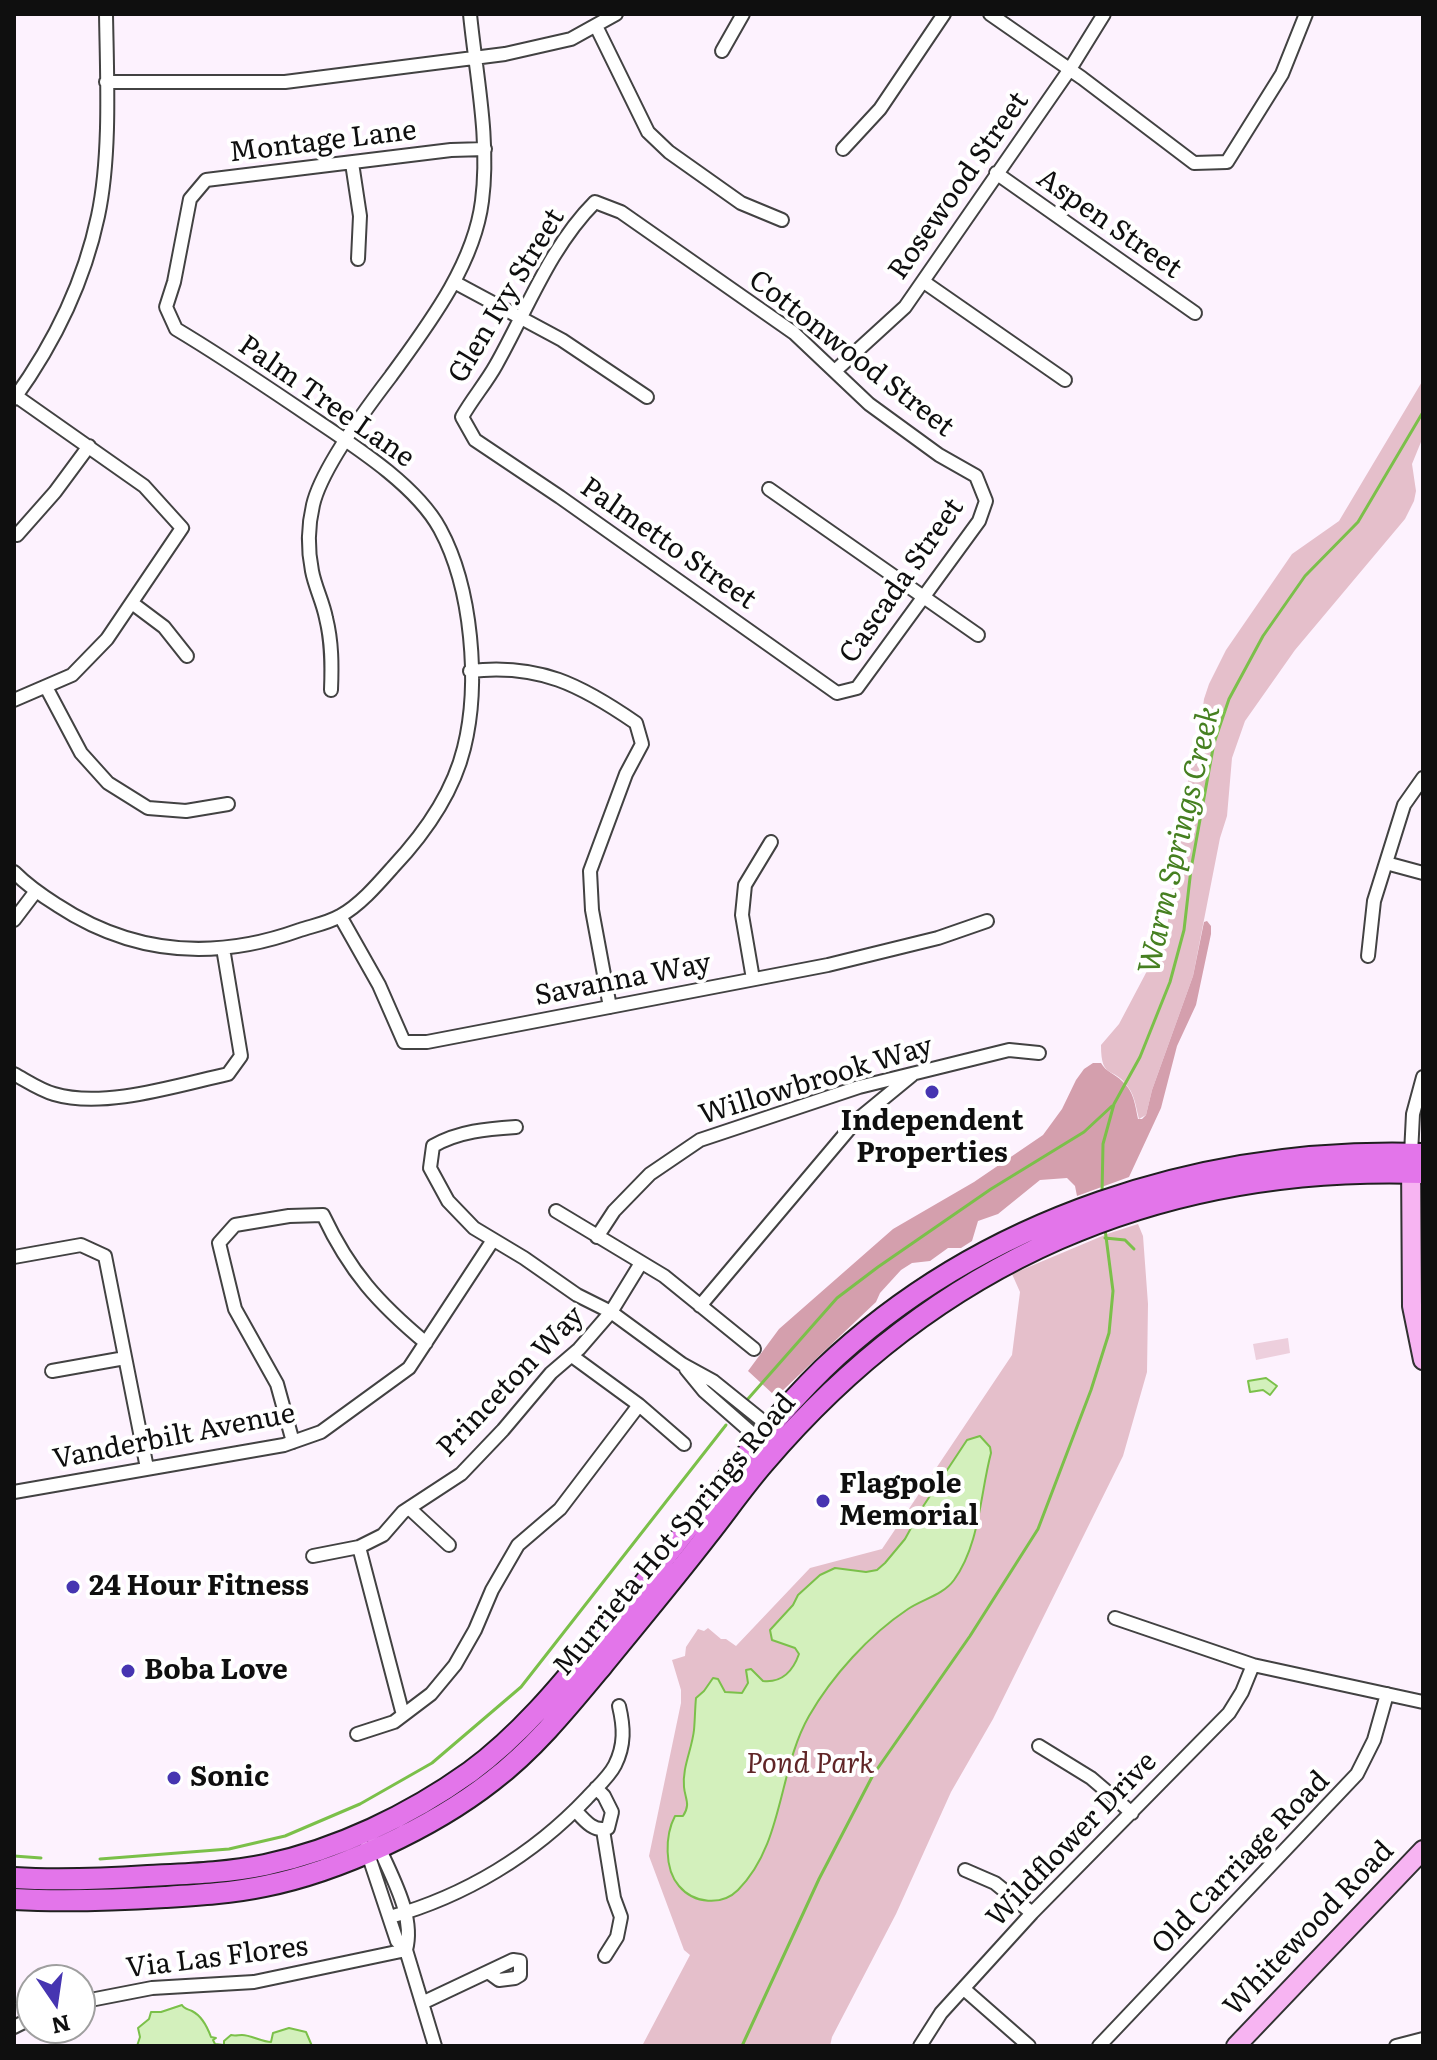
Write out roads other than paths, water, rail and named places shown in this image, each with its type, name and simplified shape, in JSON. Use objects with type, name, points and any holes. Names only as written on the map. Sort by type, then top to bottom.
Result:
[{"type":"main road","name":"Murrieta Hot Springs Road","points":[[14,1899],[79,1901],[229,1892],[305,1877],[369,1844],[456,1806],[493,1781],[543,1736],[632,1629],[772,1439],[918,1318],[992,1270],[1083,1218],[1128,1202],[1417,1164]]},
{"type":"main road","points":[[1417,1164],[1412,1306],[1423,1360]]},
{"type":"main road","name":"Murrieta Hot Springs Road","points":[[14,1878],[85,1880],[219,1872],[320,1850],[369,1844]]},
{"type":"main road","name":"Whitewood Road","points":[[1236,2046],[1423,1850]]},
{"type":"street","points":[[14,700],[72,675],[107,639],[182,528],[144,486],[15,397],[37,367],[64,316],[98,216],[104,158],[106,14]]},
{"type":"street","points":[[331,690],[333,656],[326,617],[311,571],[309,530],[313,502],[346,442],[454,282],[464,261],[482,203],[485,149],[470,14]]},
{"type":"street","points":[[106,82],[285,82],[505,54],[571,39],[616,14]]},
{"type":"street","points":[[722,51],[743,14]]},
{"type":"street","points":[[843,149],[880,109],[944,14]]},
{"type":"street","points":[[990,14],[1070,69],[1194,163],[1227,162],[1282,74],[1306,14]]},
{"type":"street","name":"Rosewood Street","points":[[836,370],[905,307],[924,282],[1070,69],[1104,14]]},
{"type":"street","points":[[596,26],[648,132],[669,152],[741,203],[782,220]]},
{"type":"street","name":"Montage Lane","points":[[166,307],[190,199],[206,180],[451,150],[485,149]]},
{"type":"street","points":[[352,163],[360,216],[358,259]]},
{"type":"street","name":"Aspen Street","points":[[996,173],[1195,313]]},
{"type":"street","name":"Glen Ivy Street","points":[[462,417],[494,368],[519,317],[580,217],[595,202]]},
{"type":"street","name":"Cottonwood Street","points":[[595,202],[621,212],[794,333],[879,412],[939,455],[976,476],[986,501]]},
{"type":"street","points":[[454,282],[562,340],[647,397]]},
{"type":"street","points":[[924,282],[1065,380]]},
{"type":"street","name":"Palm Tree Lane","points":[[14,872],[78,919],[128,941],[180,950],[236,947],[288,934],[340,916],[376,887],[418,840],[444,797],[464,749],[471,698],[470,645],[461,583],[439,528],[409,490],[346,442],[176,329],[166,307]]},
{"type":"street","name":"Palmetto Street","points":[[462,417],[475,440],[837,693],[857,688]]},
{"type":"street","points":[[17,535],[55,492],[89,446]]},
{"type":"street","points":[[769,489],[978,635]]},
{"type":"street","name":"Cascada Street","points":[[857,688],[979,521],[986,501]]},
{"type":"street","points":[[132,603],[164,627],[187,656]]},
{"type":"street","points":[[470,671],[494,668],[533,671],[573,685],[636,723],[642,744],[626,774],[590,871],[592,910],[610,1007]]},
{"type":"street","points":[[46,687],[81,753],[108,783],[148,808],[186,811],[228,804]]},
{"type":"street","points":[[1368,956],[1374,901],[1404,805],[1423,778]]},
{"type":"street","points":[[753,979],[742,915],[745,885],[771,842]]},
{"type":"street","points":[[1386,863],[1423,873]]},
{"type":"street","points":[[14,920],[36,891]]},
{"type":"street","name":"Savanna Way","points":[[340,916],[372,972],[404,1042],[427,1042],[828,965],[938,938],[987,921]]},
{"type":"street","points":[[14,1074],[53,1094],[88,1100],[228,1074],[241,1056],[223,948]]},
{"type":"street","name":"Willowbrook Way","points":[[597,1237],[614,1211],[650,1174],[700,1140],[859,1087],[1009,1050],[1039,1053]]},
{"type":"street","points":[[700,1306],[856,1121],[915,1073]]},
{"type":"street","points":[[1417,1164],[1413,1114],[1423,1077]]},
{"type":"street","points":[[516,1127],[449,1136],[433,1146],[430,1168],[448,1201],[474,1228],[577,1295],[611,1312],[682,1364],[704,1391],[772,1439]]},
{"type":"street","points":[[556,1211],[664,1276],[754,1349]]},
{"type":"street","points":[[293,1442],[277,1384],[235,1309],[219,1243],[235,1225],[289,1216],[323,1215],[340,1253],[359,1278],[395,1317],[426,1343]]},
{"type":"street","name":"Vanderbilt Avenue","points":[[14,1492],[293,1442],[321,1432],[409,1368],[493,1240]]},
{"type":"street","points":[[14,1257],[81,1245],[105,1256],[147,1468]]},
{"type":"street","name":"Princeton Way","points":[[313,1556],[359,1547],[383,1535],[409,1508],[461,1474],[551,1373],[572,1356],[611,1312],[641,1263]]},
{"type":"street","points":[[572,1356],[639,1405],[684,1444]]},
{"type":"street","points":[[52,1371],[125,1358]]},
{"type":"street","points":[[357,1734],[394,1722],[431,1694],[455,1665],[518,1545],[560,1509],[639,1405]]},
{"type":"street","points":[[409,1508],[449,1545]]},
{"type":"street","points":[[359,1547],[403,1715]]},
{"type":"street","points":[[1115,1618],[1253,1665],[1423,1702]]},
{"type":"street","name":"Wildflower Drive","points":[[920,2046],[941,2013],[1032,1913],[1229,1713],[1253,1665]]},
{"type":"street","name":"Old Carriage Road","points":[[1099,2046],[1357,1774],[1374,1740],[1387,1694]]},
{"type":"street","points":[[390,1917],[450,1898],[473,1886],[538,1841],[575,1810],[613,1769],[619,1755],[623,1725],[619,1706]]},
{"type":"street","points":[[1039,1746],[1091,1778],[1132,1813]]},
{"type":"street","points":[[575,1810],[593,1827],[608,1828],[612,1812],[596,1788]]},
{"type":"street","points":[[603,1830],[614,1898],[621,1917],[617,1937],[605,1956]]},
{"type":"street","points":[[369,1844],[405,1913],[410,1935],[406,1950]]},
{"type":"street","points":[[369,1844],[397,1941],[406,1950],[435,2046]]},
{"type":"street","points":[[965,1870],[995,1883],[1032,1913]]},
{"type":"street","name":"Via Las Flores","points":[[96,1999],[152,1988],[258,1982],[406,1950]]},
{"type":"street","points":[[422,2003],[488,1972]]},
{"type":"street","points":[[964,1989],[1029,2046]]},
{"type":"street","points":[[1396,2046],[1423,2039]]},
{"type":"waterway","name":"Warm Springs Creek","points":[[1102,1194],[1103,1144],[1114,1104],[1140,1057],[1170,982],[1184,930],[1191,869],[1214,743],[1229,699],[1263,636],[1305,576],[1358,522],[1423,412]]},
{"type":"waterway","points":[[747,1400],[837,1298],[991,1189],[1084,1132],[1112,1106]]},
{"type":"waterway","name":"Warm Springs Creek","points":[[742,2046],[819,1879],[873,1775],[970,1636],[1038,1529],[1091,1390],[1109,1333],[1113,1291],[1105,1229]]},
{"type":"waterway","points":[[1105,1238],[1125,1240],[1134,1249]]},
{"type":"waterway","points":[[100,1859],[229,1849],[285,1836],[360,1804],[432,1763],[521,1687],[726,1425]]},
{"type":"waterway","points":[[14,1856],[41,1858]]},
{"type":"place","name":"Independent Properties","points":[[932,1092]]},
{"type":"place","name":"Flagpole Memorial","points":[[823,1501]]},
{"type":"place","name":"24 Hour Fitness","points":[[73,1587]]},
{"type":"place","name":"Boba Love","points":[[128,1671]]},
{"type":"place","name":"Sonic","points":[[174,1778]]},
{"type":"park label","name":"Pond Park","points":[[810,1765]]}]
